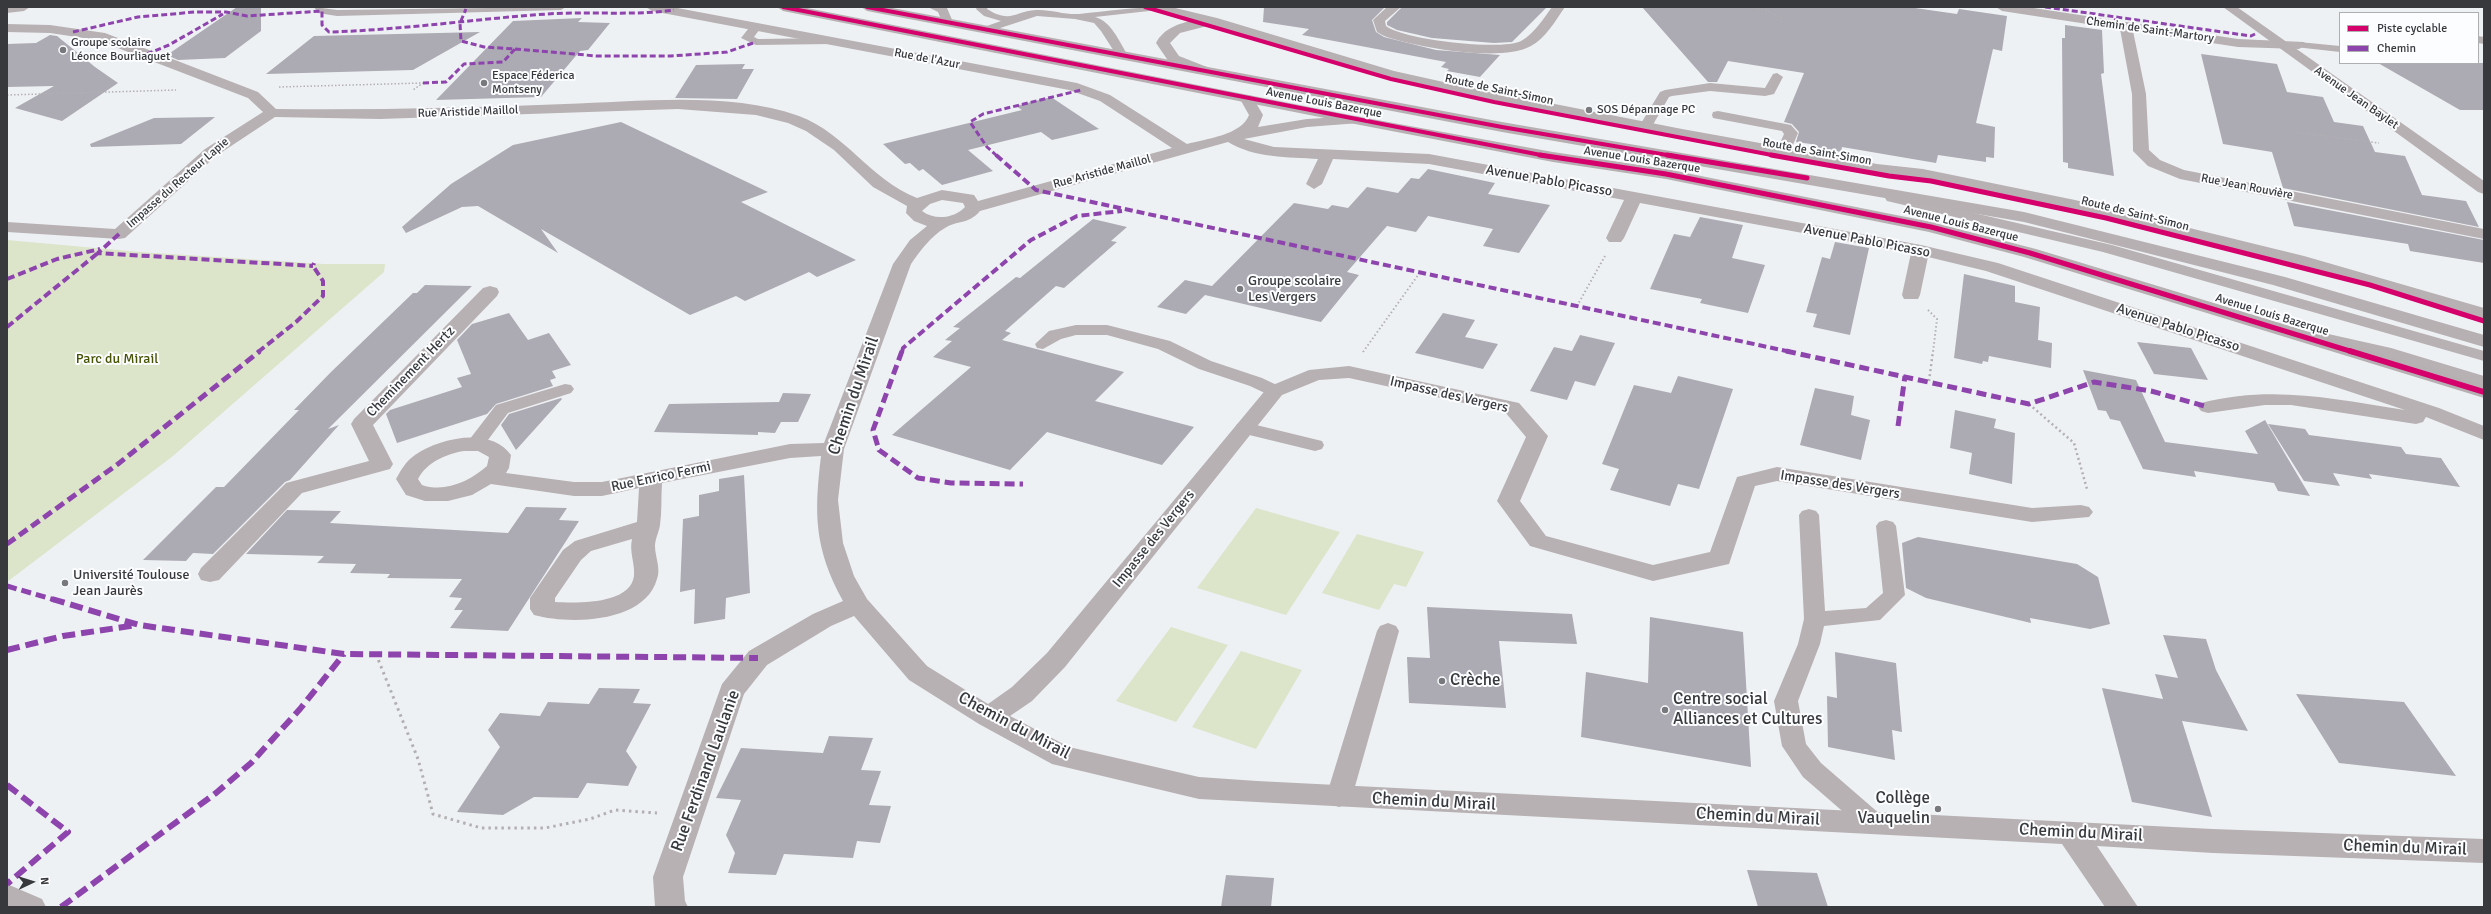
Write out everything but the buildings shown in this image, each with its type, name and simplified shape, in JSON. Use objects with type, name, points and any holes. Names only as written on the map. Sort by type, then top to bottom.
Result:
[{"type":"main road","name":"Avenue Louis Bazerque","points":[[783,7],[1355,120],[1554,157],[1666,174],[1931,227],[2030,253],[2276,327],[2484,392]]},
{"type":"main road","name":"Avenue Louis Bazerque","points":[[867,7],[1502,127],[1807,178],[2024,217],[2279,281],[2484,341]]},
{"type":"main road","name":"Avenue Jean Baylet","points":[[2229,7],[2484,189]]},
{"type":"main road","name":"Avenue Jean Baylet","points":[[2245,7],[2484,175]]},
{"type":"street","points":[[7,9],[24,7]]},
{"type":"street","name":"Rue de l'Azur","points":[[652,7],[1072,86],[1105,98],[1186,150]]},
{"type":"street","name":"Route de Saint-Simon","points":[[1157,7],[1190,16],[1213,15],[1391,74],[1448,87],[1783,152],[1877,169],[1923,174],[2075,205],[2298,260],[2484,314]]},
{"type":"street","points":[[1394,7],[1379,20],[1378,25],[1382,31],[1394,35],[1480,49],[1500,50],[1527,43],[1559,7]]},
{"type":"street","name":"Chemin de Saint-Martory","points":[[2002,7],[2238,43],[2283,46],[2299,45]]},
{"type":"street","points":[[1202,70],[1174,59],[1163,43],[1165,36],[1181,27],[1213,15]]},
{"type":"street","name":"Rue Jean Rouvière","points":[[2126,26],[2139,94],[2141,151],[2154,163],[2180,174],[2484,234]]},
{"type":"street","points":[[7,28],[50,29],[100,36],[253,95],[272,112]]},
{"type":"street","name":"Rue Aristide Maillol","points":[[1230,137],[1253,124],[1256,115],[1247,99]]},
{"type":"street","name":"Rue Aristide Maillol","points":[[272,112],[380,115],[678,105],[724,107],[765,112],[792,119],[828,138],[883,188],[902,199],[918,204]]},
{"type":"street","name":"Impasse du Recteur Lapie","points":[[7,227],[119,234],[212,151],[250,123],[272,112]]},
{"type":"street","name":"Rue Aristide Maillol","points":[[974,206],[1230,137],[1307,123],[1355,120]]},
{"type":"street","name":"Avenue Pablo Picasso","points":[[1230,137],[1243,145],[1274,152],[1429,159],[1921,250],[1992,267],[2432,412],[2484,434]]},
{"type":"street","points":[[1314,184],[1328,155]]},
{"type":"street","points":[[952,195],[968,199],[974,206],[964,216],[941,222],[923,219],[917,216],[914,208],[918,204],[932,197],[952,195]]},
{"type":"street","points":[[1615,238],[1634,197]]},
{"type":"street","name":"Chemin du Mirail","points":[[941,222],[916,244],[902,264],[833,449],[827,500],[831,543],[842,576],[858,604],[918,673],[990,717],[1062,756],[1199,788],[1339,797],[2071,832],[2213,841],[2484,851]]},
{"type":"street","points":[[1911,295],[1921,250]]},
{"type":"street","name":"Cheminement Hertz","points":[[382,464],[362,424],[490,292]]},
{"type":"street","name":"Impasse des Vergers","points":[[990,717],[1022,694],[1056,660],[1275,391],[1316,374],[1349,372],[1512,407],[1537,436],[1508,501],[1538,541],[1653,573],[1720,558],[1745,482],[1777,474],[2032,515],[2081,512]]},
{"type":"street","points":[[2290,399],[2308,385],[2315,373]]},
{"type":"street","points":[[2208,408],[2265,399],[2290,399],[2414,418],[2425,416],[2432,412]]},
{"type":"street","points":[[475,444],[487,445],[496,450],[500,455],[498,468],[488,478],[464,490],[448,494],[425,494],[414,490],[407,479],[416,465],[430,455],[452,446],[475,444]]},
{"type":"street","name":"Rue Enrico Fermi","points":[[488,478],[574,489],[602,489],[651,480],[698,468],[790,451],[833,449]]},
{"type":"street","points":[[210,574],[294,488],[382,464],[416,465]]},
{"type":"street","points":[[648,526],[583,546],[572,555],[542,598],[543,609],[560,612],[594,611],[621,604],[638,593],[645,580],[643,546],[648,526],[651,480]]},
{"type":"street","name":"Rue Ferdinand Laulanie","points":[[672,907],[669,903],[668,877],[688,814],[732,691],[758,658],[822,620],[858,604]]},
{"type":"street","points":[[2071,832],[2122,907]]},
{"type":"lane","points":[[318,7],[322,11],[337,12],[561,7]]},
{"type":"lane","points":[[933,7],[943,10],[947,22]]},
{"type":"lane","points":[[983,7],[980,9],[987,15],[1001,17],[1011,21]]},
{"type":"lane","points":[[1075,16],[1157,7]]},
{"type":"lane","points":[[988,29],[1040,10],[1075,16],[1098,21],[1106,29],[1121,54]]},
{"type":"lane","points":[[2299,45],[2339,49]]},
{"type":"lane","points":[[1646,125],[1664,95],[1669,93],[1718,87],[1766,92],[1770,91],[1777,77]]},
{"type":"lane","points":[[1718,115],[1786,128],[1791,133],[1783,152]]},
{"type":"lane","points":[[1807,178],[2107,248],[2484,356]]},
{"type":"lane","points":[[2276,327],[2385,352],[2484,382]]},
{"type":"lane","points":[[1043,344],[1055,335],[1076,330],[1106,330],[1164,346],[1205,365],[1256,382],[1275,391]]},
{"type":"lane","points":[[475,444],[502,409],[565,389]]},
{"type":"lane","points":[[1244,428],[1315,445]]},
{"type":"lane","points":[[1809,515],[1816,619],[1786,701],[1794,746],[1812,770],[1872,822]]},
{"type":"lane","points":[[1816,619],[1872,615],[1894,595],[1886,526]]},
{"type":"lane","points":[[1339,797],[1388,631]]},
{"type":"lane","points":[[7,895],[32,907]]},
{"type":"path","points":[[1748,7],[1766,10],[1782,18],[1780,22]]},
{"type":"path","points":[[274,88],[423,83],[380,115]]},
{"type":"path","points":[[7,94],[179,90]]},
{"type":"path","points":[[2295,132],[2380,143]]},
{"type":"path","points":[[1577,306],[1615,238]]},
{"type":"path","points":[[1349,372],[1422,271]]},
{"type":"path","points":[[1911,295],[1937,319],[1929,381]]},
{"type":"path","points":[[2029,404],[2074,443],[2089,498],[2081,512]]},
{"type":"path","points":[[376,654],[418,759],[433,814],[481,828],[545,828],[590,819],[615,810],[688,814]]},
{"type":"green space","name":"Parc du Mirail","points":[[7,240],[140,252],[324,264],[385,264],[384,272],[173,456],[7,582]]},
{"type":"green space","points":[[1256,508],[1340,532],[1286,615],[1197,588]]},
{"type":"green space","points":[[1357,534],[1424,552],[1406,587],[1394,584],[1379,610],[1322,593]]},
{"type":"green space","points":[[1171,627],[1228,645],[1176,722],[1116,701]]},
{"type":"green space","points":[[1241,651],[1302,670],[1256,749],[1192,727]]},
{"type":"marked path","points":[[2045,7],[2251,36],[2255,34]]},
{"type":"marked path","points":[[423,83],[446,82],[464,64],[503,62],[515,49],[484,47],[461,41],[460,23],[466,9]]},
{"type":"marked path","points":[[73,32],[138,17],[195,12],[226,12],[247,16],[322,11],[322,25],[329,32],[411,28],[547,14],[642,14],[674,10]]},
{"type":"marked path","points":[[147,54],[169,45],[223,14]]},
{"type":"marked path","points":[[2113,24],[2117,17]]},
{"type":"marked path","points":[[515,49],[597,56],[671,56],[727,52],[756,42]]},
{"type":"marked path","points":[[1081,90],[983,114],[970,122],[987,147],[1036,190],[1421,271],[2029,404],[2094,382],[2151,391],[2208,407]]},
{"type":"marked path","points":[[1023,484],[951,483],[918,478],[879,450],[873,430],[903,348],[1031,240],[1077,216],[1122,211]]},
{"type":"marked path","points":[[119,234],[98,253],[313,266]]},
{"type":"marked path","points":[[7,279],[57,259],[100,249]]},
{"type":"marked path","points":[[7,327],[98,253]]},
{"type":"marked path","points":[[7,544],[118,464],[296,322],[323,296],[323,281],[313,266],[314,263]]},
{"type":"marked path","points":[[1898,426],[1905,376]]},
{"type":"marked path","points":[[7,586],[139,625],[344,654],[758,658]]},
{"type":"marked path","points":[[7,650],[63,636],[137,625]]},
{"type":"marked path","points":[[61,907],[216,793],[251,763],[300,709],[344,654]]},
{"type":"marked path","points":[[7,785],[68,832],[7,884]]},
{"type":"cycle path","points":[[783,7],[1355,120],[1553,157],[1666,174],[1931,227],[2030,253],[2484,392]]},
{"type":"cycle path","points":[[867,7],[1502,127],[1807,178]]},
{"type":"cycle path","points":[[1145,7],[1391,79],[1494,102],[1639,128],[1679,138],[1889,176],[1931,181],[2106,218],[2370,285],[2484,321]]},
{"type":"place","name":"Groupe scolaire Léonce Bourliaguet","points":[[63,50]]},
{"type":"place","name":"Espace Féderica Montseny","points":[[484,83]]},
{"type":"place","name":"SOS Dépannage PC","points":[[1589,110]]},
{"type":"place","name":"Groupe scolaire Les Vergers","points":[[1240,289]]},
{"type":"place","name":"Université Toulouse Jean Jaurès","points":[[65,583]]},
{"type":"place","name":"Crèche","points":[[1442,681]]},
{"type":"place","name":"Centre social Alliances et Cultures","points":[[1665,710]]},
{"type":"place","name":"Collège Vauquelin","points":[[1938,809]]}]
